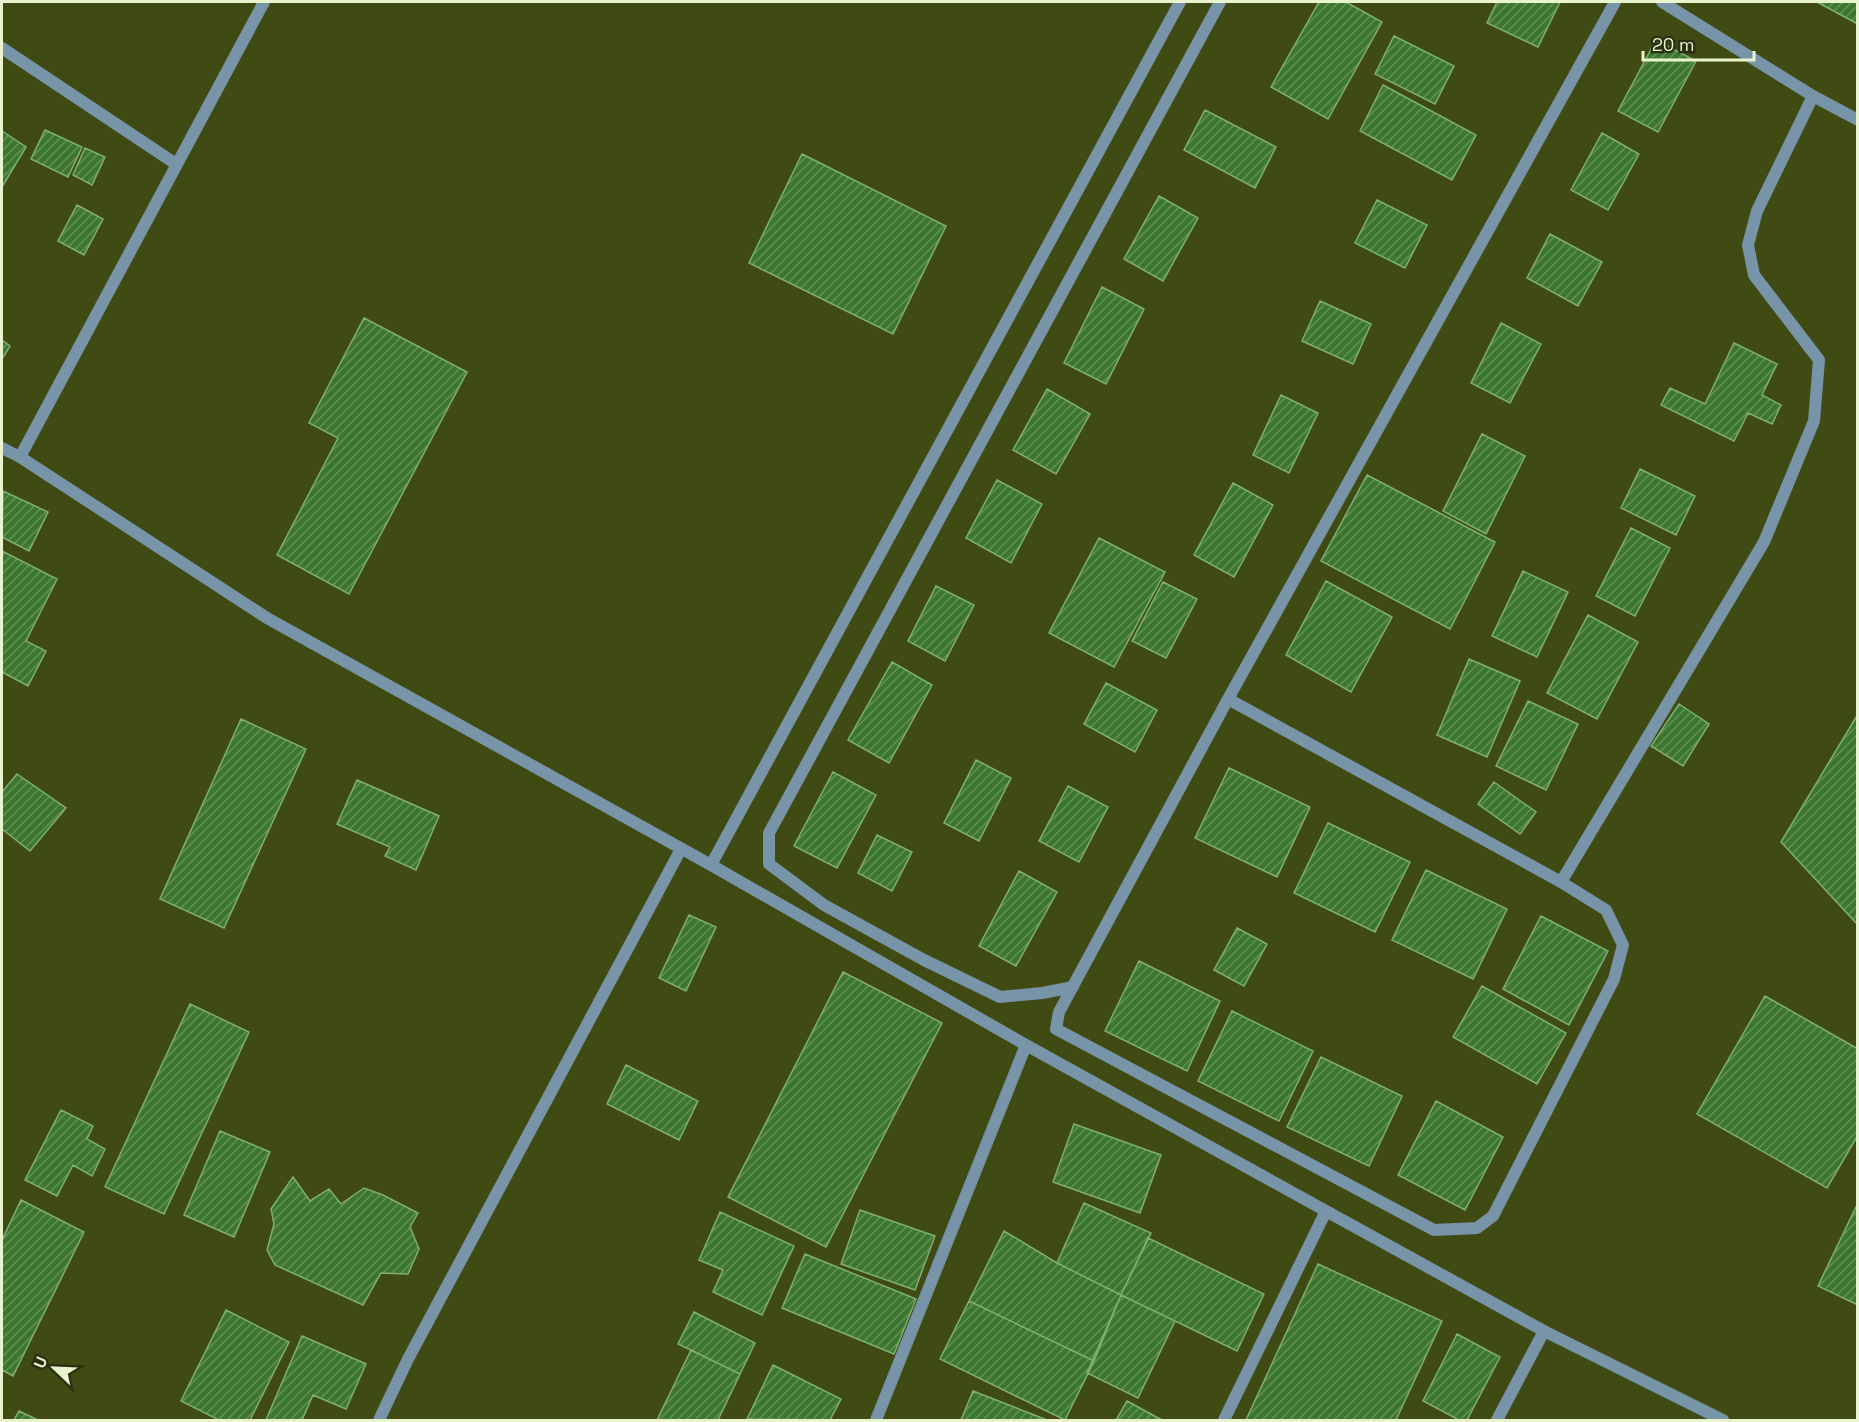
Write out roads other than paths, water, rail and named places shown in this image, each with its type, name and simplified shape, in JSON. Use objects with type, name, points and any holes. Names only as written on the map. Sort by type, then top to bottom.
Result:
[{"type":"street","points":[[20,457],[264,2]]},
{"type":"street","points":[[711,865],[1180,2]]},
{"type":"street","points":[[1073,987],[1000,997],[924,960],[824,904],[769,864],[770,833],[1220,2]]},
{"type":"street","points":[[1228,699],[1561,882],[1606,910],[1623,945],[1614,979],[1493,1216],[1477,1228],[1434,1230],[1078,1043],[1056,1029],[1059,1012],[1228,699],[1616,2]]},
{"type":"street","points":[[1662,2],[1813,96],[1857,120]]},
{"type":"street","points":[[2,48],[176,164]]},
{"type":"street","points":[[1561,882],[1764,542],[1814,421],[1818,360],[1754,275],[1748,245],[1757,211],[1813,96]]},
{"type":"street","points":[[2,448],[20,457],[267,618],[1326,1211],[1544,1331],[1723,1420]]},
{"type":"street","points":[[379,1420],[408,1359],[681,849]]},
{"type":"street","points":[[876,1420],[1026,1045]]},
{"type":"street","points":[[1224,1420],[1326,1211]]},
{"type":"street","points":[[1497,1420],[1544,1331]]}]
